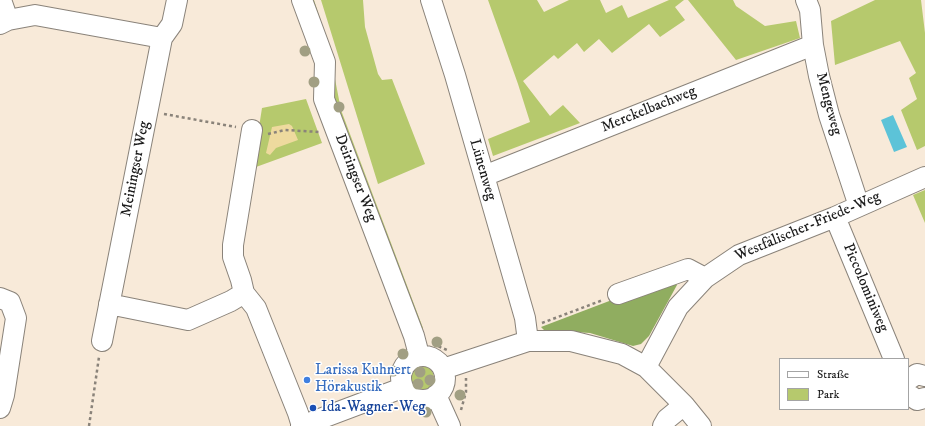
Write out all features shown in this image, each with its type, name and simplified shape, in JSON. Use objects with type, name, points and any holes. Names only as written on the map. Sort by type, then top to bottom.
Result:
[{"type":"street","points":[[1,0],[4,22],[35,15],[162,38]]},
{"type":"street","name":"Meiningser Weg","points":[[102,341],[162,38],[172,24],[177,0]]},
{"type":"street","name":"Deiringser Weg","points":[[302,0],[325,62],[324,99],[419,355]]},
{"type":"street","name":"Lünenweg","points":[[431,0],[455,75],[525,318],[528,341]]},
{"type":"street","name":"Mengeweg","points":[[806,0],[810,10],[813,45],[829,115],[859,206]]},
{"type":"street","name":"Merckelbachweg","points":[[484,176],[813,45]]},
{"type":"street","points":[[252,130],[232,245],[233,257],[244,293],[256,308],[298,413],[301,426],[402,388]]},
{"type":"street","name":"Westfälischer-Friede-Weg","points":[[646,367],[678,307],[705,278],[739,255],[835,217],[925,177]]},
{"type":"street","name":"Piccolominiweg","points":[[835,217],[894,358]]},
{"type":"street","points":[[618,294],[688,269],[705,278]]},
{"type":"street","points":[[109,304],[188,320],[231,301],[244,293]]},
{"type":"street","points":[[0,298],[10,302],[16,318],[4,395],[0,408]]},
{"type":"street","points":[[443,368],[464,360],[528,341],[571,341],[622,354],[646,367],[684,405],[701,426]]},
{"type":"street","points":[[419,355],[429,356],[438,361],[443,368],[445,378],[443,388],[428,400],[418,400],[409,395],[402,388],[400,378],[403,367],[410,359],[419,355]]},
{"type":"street","points":[[909,379],[917,374],[925,376]]},
{"type":"street","points":[[436,395],[455,419]]},
{"type":"street","points":[[909,395],[917,400],[925,398]]},
{"type":"street","points":[[663,426],[667,419],[684,405]]},
{"type":"path","points":[[148,111],[270,134],[285,130],[318,133],[337,131]]},
{"type":"path","points":[[528,341],[542,323],[618,294]]},
{"type":"path","points":[[429,338],[432,344],[448,350],[459,350],[467,369],[466,392],[455,419]]},
{"type":"path","points":[[89,426],[94,383],[102,341]]},
{"type":"green space","points":[[309,0],[314,0],[328,43],[341,110],[423,328],[419,330],[331,91]]},
{"type":"green space","points":[[321,0],[363,0],[365,27],[378,74],[382,80],[392,79],[425,164],[378,184]]},
{"type":"green space","points":[[488,0],[537,0],[544,12],[569,0],[600,0],[606,13],[622,5],[628,18],[669,0],[684,0],[675,7],[685,20],[660,37],[649,24],[612,53],[599,39],[584,52],[577,43],[558,59],[554,55],[523,81],[550,116],[563,105],[580,123],[493,156],[488,139],[530,122]]},
{"type":"green space","points":[[688,0],[733,0],[736,6],[765,26],[796,21],[800,38],[736,60]]},
{"type":"green space","points":[[875,0],[921,0],[925,33],[925,146],[917,150],[901,110],[917,99],[909,78],[916,73],[900,41],[835,65],[831,21]]},
{"type":"green space","points":[[306,99],[322,143],[256,167],[260,146],[257,140],[262,108]]},
{"type":"green space","points":[[925,190],[925,223],[913,195]]},
{"type":"green space","points":[[667,279],[673,279],[677,285],[649,336],[641,344],[633,346],[590,333],[544,330],[541,327]]},
{"type":"green space","points":[[422,366],[430,370],[434,378],[430,386],[422,390],[414,386],[410,378],[414,370]]},
{"type":"sand","points":[[289,124],[292,126],[298,140],[276,148],[270,155],[266,153],[272,127]]},
{"type":"water","points":[[893,115],[907,147],[894,152],[881,120]]},
{"type":"place","name":"Larissa Kuhnert Hörakustik","points":[[307,380]]},
{"type":"place","name":"Ida-Wagner-Weg","points":[[313,408]]}]
